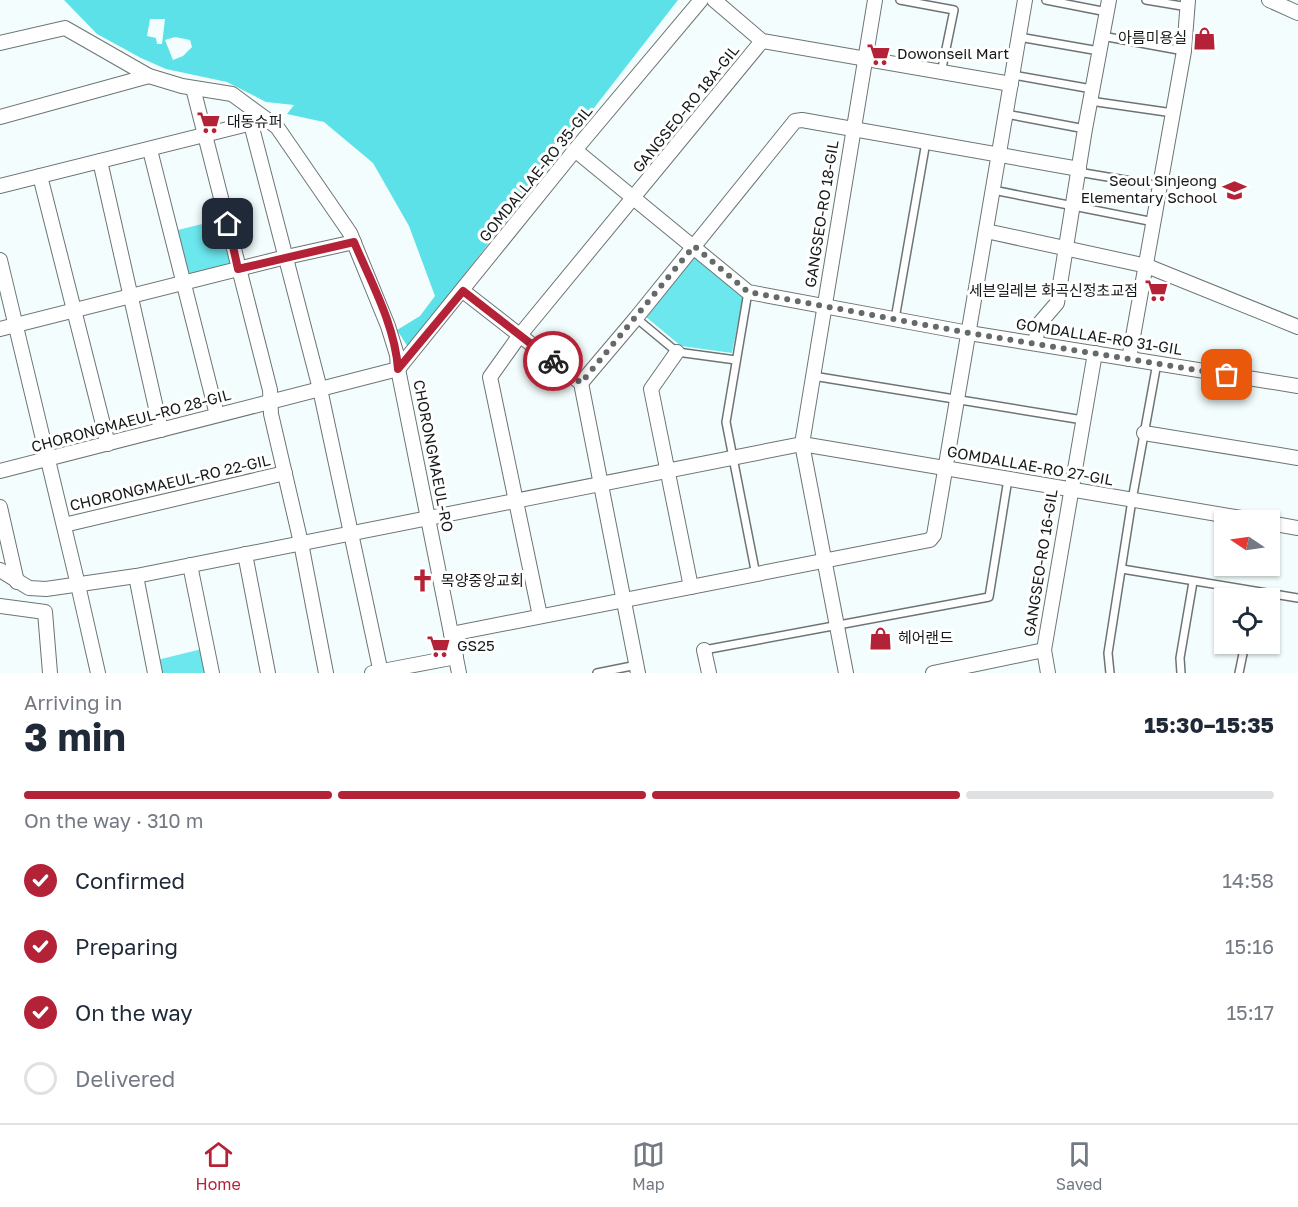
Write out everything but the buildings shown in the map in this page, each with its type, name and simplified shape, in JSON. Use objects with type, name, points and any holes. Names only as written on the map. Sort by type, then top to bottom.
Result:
[{"type":"street","name":"GOMDALLAE-RO 35-GIL","points":[[398,369],[700,0]]},
{"type":"street","points":[[714,0],[762,41],[941,73],[1012,79]]},
{"type":"street","name":"GANGSEO-RO 18-GIL","points":[[846,673],[802,444],[875,0]]},
{"type":"street","points":[[451,634],[930,540],[934,535],[1025,0]]},
{"type":"street","points":[[1269,0],[1298,13]]},
{"type":"street","points":[[1129,358],[1184,51],[1188,4]]},
{"type":"street","points":[[1035,343],[1039,324],[1057,303],[1085,129],[1108,6]]},
{"type":"street","name":"CHORONGMAEUL-RO","points":[[0,43],[65,28],[149,76],[193,88],[232,94],[277,127],[350,232],[388,326],[397,355],[459,673]]},
{"type":"street","name":"GANGSEO-RO 18A-GIL","points":[[540,616],[490,377],[520,335],[762,41]]},
{"type":"street","points":[[0,117],[149,76]]},
{"type":"street","points":[[193,88],[270,390],[271,414],[302,543],[326,673]]},
{"type":"street","points":[[0,186],[267,119]]},
{"type":"street","name":"GANGSEO-RO 18-GIL","points":[[694,246],[795,121],[802,120],[853,128],[1078,170]]},
{"type":"street","points":[[252,124],[320,389],[378,672],[456,657]]},
{"type":"street","points":[[150,150],[217,415]]},
{"type":"street","name":"GANGSEO-RO 18A-GIL","points":[[575,150],[748,292],[824,307]]},
{"type":"street","points":[[100,161],[161,430]]},
{"type":"street","points":[[40,176],[108,444]]},
{"type":"street","points":[[986,231],[1147,266],[1298,327]]},
{"type":"street","points":[[0,329],[354,242]]},
{"type":"street","points":[[581,383],[694,246]]},
{"type":"street","name":"CHORONGMAEUL-RO 22-GIL","points":[[0,260],[98,673]]},
{"type":"street","points":[[463,291],[581,383],[638,669]]},
{"type":"street","name":"GOMDALLAE-RO 31-GIL","points":[[824,307],[969,333],[1298,385]]},
{"type":"street","points":[[677,352],[651,389],[691,587]]},
{"type":"street","name":"GANGSEO-RO 16-GIL","points":[[1048,673],[1044,650],[1095,353]]},
{"type":"street","name":"CHORONGMAEUL-RO 28-GIL","points":[[0,471],[398,369]]},
{"type":"street","points":[[1143,434],[1298,458]]},
{"type":"street","points":[[0,570],[29,588],[46,589],[136,576],[802,444]]},
{"type":"street","name":"GOMDALLAE-RO 27-GIL","points":[[802,444],[1214,514]]},
{"type":"street","name":"CHORONGMAEUL-RO 22-GIL","points":[[64,525],[285,473]]},
{"type":"street","points":[[0,507],[17,582]]},
{"type":"street","points":[[1280,525],[1298,528]]},
{"type":"street","points":[[245,554],[268,673]]},
{"type":"street","points":[[190,565],[212,673]]},
{"type":"street","points":[[136,576],[155,673]]},
{"type":"street","points":[[0,606],[45,612],[50,673]]},
{"type":"street","points":[[704,650],[709,673]]},
{"type":"street","points":[[933,673],[1044,650]]},
{"type":"lane","points":[[900,0],[954,10],[941,73]]},
{"type":"lane","points":[[1046,0],[1108,6]]},
{"type":"lane","points":[[1146,0],[1188,4]]},
{"type":"lane","points":[[1102,36],[1184,51]]},
{"type":"lane","points":[[1019,37],[1099,51]]},
{"type":"lane","points":[[1012,79],[1173,113]]},
{"type":"lane","points":[[1006,114],[1085,129]]},
{"type":"lane","points":[[895,320],[926,141]]},
{"type":"lane","points":[[1078,170],[1161,186]]},
{"type":"lane","points":[[993,190],[1154,222]]},
{"type":"lane","points":[[748,292],[726,422],[756,575]]},
{"type":"lane","points":[[636,318],[677,352],[736,360]]},
{"type":"lane","points":[[1110,673],[1108,653],[1143,434],[1157,363]]},
{"type":"lane","points":[[812,376],[1083,420]]},
{"type":"lane","points":[[704,650],[989,597],[1008,479]]},
{"type":"lane","points":[[1122,569],[1222,588]]},
{"type":"lane","points":[[1181,673],[1180,658],[1193,582]]},
{"type":"lane","points":[[1280,597],[1298,598]]},
{"type":"lane","points":[[1239,673],[1243,654]]},
{"type":"lane","points":[[597,673],[638,669]]},
{"type":"shaded area","points":[[64,0],[678,0],[408,347],[397,330],[420,316],[435,296],[409,226],[373,163],[324,122],[287,114],[294,105],[266,102],[227,82],[166,69],[97,34]],"holes":[[[150,19],[165,19],[162,44],[157,44],[156,38],[147,36]],[[175,37],[190,40],[192,47],[183,56],[173,60],[165,40]]]},
{"type":"shaded area","points":[[218,220],[230,264],[184,276],[174,231]]},
{"type":"shaded area","points":[[694,256],[743,297],[732,353],[681,346],[646,317]]},
{"type":"shaded area","points":[[202,649],[207,673],[160,673],[157,660]]},
{"type":"way so far","points":[[553,361],[581,383],[694,246],[748,292],[969,333],[1227,375]]},
{"type":"place","name":"아름미용실","points":[[1205,38]]},
{"type":"place","name":"Dowonseil Mart","points":[[879,54]]},
{"type":"place","name":"대동슈퍼","points":[[209,122]]},
{"type":"place","name":"Seoul Sinjeong Elementary School","points":[[1235,190]]},
{"type":"place","name":"세븐일레븐 화곡신정초교점","points":[[1156,291]]},
{"type":"place","name":"목양중앙교회","points":[[423,581]]},
{"type":"place","name":"헤어랜드","points":[[880,638]]},
{"type":"place","name":"GS25","points":[[439,646]]},
{"type":"route","points":[[228,224],[238,269],[354,242],[388,326],[397,355],[398,369],[463,291],[553,361]]}]
